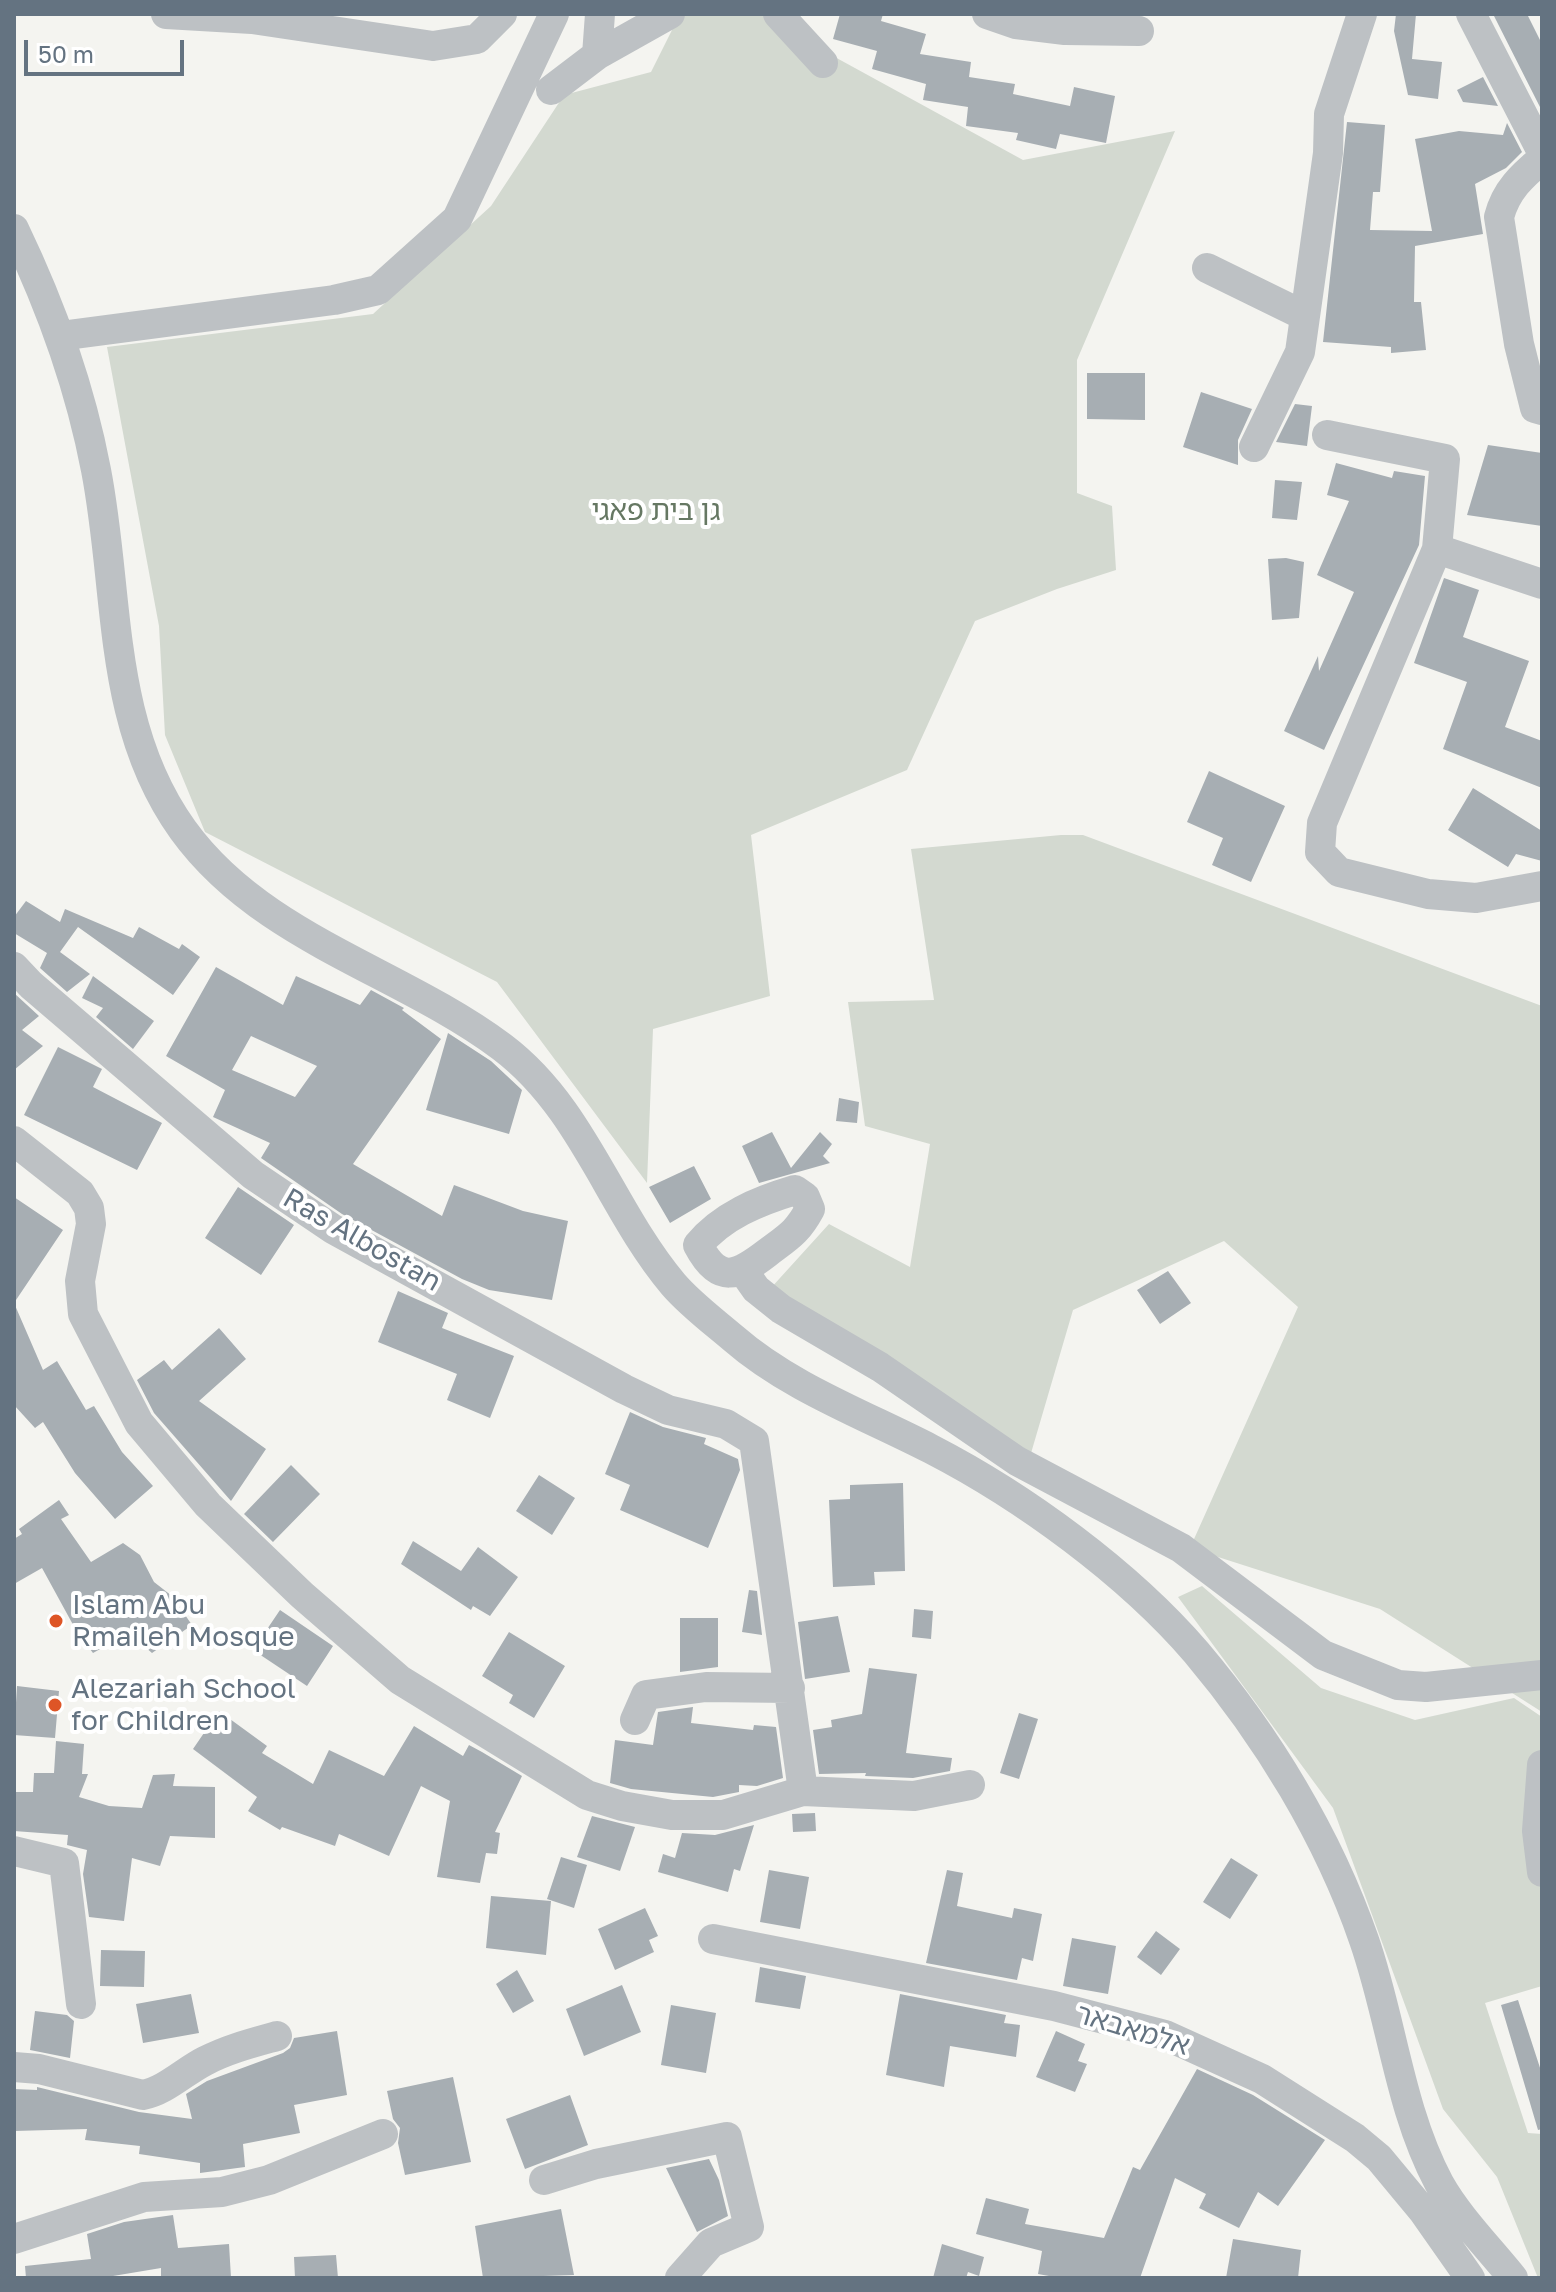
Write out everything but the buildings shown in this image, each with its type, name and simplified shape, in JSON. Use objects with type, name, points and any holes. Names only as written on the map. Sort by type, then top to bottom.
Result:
[{"type":"street","points":[[166,14],[252,19],[433,46],[477,39],[502,14]]},
{"type":"street","points":[[60,336],[334,300],[378,290],[457,219],[554,14]]},
{"type":"street","points":[[597,55],[600,14]]},
{"type":"street","points":[[551,90],[597,55],[670,14]]},
{"type":"street","points":[[778,14],[823,63]]},
{"type":"street","points":[[987,14],[1016,24],[1065,30],[1139,31]]},
{"type":"street","points":[[1254,447],[1300,352],[1328,153],[1331,104],[1362,14]]},
{"type":"street","points":[[1471,14],[1542,152]]},
{"type":"street","points":[[1542,159],[1514,183],[1503,201],[1499,217],[1519,344],[1535,408],[1542,410]]},
{"type":"street","points":[[14,229],[60,336],[97,474],[127,710],[147,767],[182,829],[215,868],[254,901],[314,942],[431,999],[510,1053],[569,1117],[675,1287],[741,1345],[799,1383],[940,1454],[1041,1517],[1119,1578],[1192,1648],[1253,1725],[1314,1824],[1364,1940],[1413,2120],[1441,2186],[1513,2278]]},
{"type":"street","points":[[1207,268],[1305,316]]},
{"type":"street","points":[[1327,435],[1445,459],[1437,549],[1322,823],[1320,852],[1339,872],[1428,894],[1476,898],[1542,886]]},
{"type":"street","points":[[1437,549],[1542,584]]},
{"type":"street","name":"Ras Albostan","points":[[14,967],[253,1175],[333,1229],[624,1389],[668,1410],[726,1424],[754,1441],[790,1688]]},
{"type":"street","points":[[14,1141],[80,1193],[89,1208],[91,1224],[80,1281],[83,1314],[139,1423],[208,1505],[302,1595],[400,1680],[587,1795],[622,1806],[672,1815],[723,1815],[803,1791],[914,1796],[970,1785]]},
{"type":"street","points":[[744,1272],[756,1289],[781,1309],[880,1367],[1017,1461],[1181,1548],[1323,1655],[1398,1685],[1426,1687],[1542,1675]]},
{"type":"street","points":[[1041,1517],[1061,1485]]},
{"type":"street","points":[[635,1720],[646,1695],[706,1687],[790,1688],[803,1791]]},
{"type":"street","points":[[1542,1765],[1537,1831],[1542,1872]]},
{"type":"street","points":[[14,1851],[64,1863],[81,2004]]},
{"type":"street","name":"אלמאבאר","points":[[713,1939],[1054,2006],[1165,2035],[1262,2079],[1355,2138],[1379,2158],[1423,2211],[1470,2278]]},
{"type":"street","points":[[14,2067],[39,2069],[143,2095],[155,2093],[177,2077],[230,2049],[277,2036]]},
{"type":"street","points":[[14,2239],[144,2197],[222,2192],[269,2180],[383,2134]]},
{"type":"street","points":[[544,2180],[596,2164],[727,2137],[749,2227],[711,2243],[680,2278]]},
{"type":"green space","name":"גן בית פאגי","points":[[680,14],[772,14],[822,50],[1023,160],[1175,131],[1077,360],[1077,493],[1112,506],[1116,570],[975,621],[907,770],[751,835],[770,996],[653,1029],[647,1183],[497,982],[205,832],[165,735],[159,626],[107,347],[373,314],[491,206],[564,95],[651,72]]},
{"type":"green space","points":[[1083,835],[1542,1006],[1542,1712],[1380,1609],[1190,1548],[1298,1307],[1224,1241],[1073,1310],[1029,1460],[770,1289],[829,1224],[910,1267],[930,1144],[865,1126],[848,1002],[934,1000],[911,849]]},
{"type":"green space","points":[[1202,1586],[1321,1688],[1415,1720],[1514,1698],[1542,1717],[1542,1986],[1485,2003],[1528,2133],[1542,2134],[1542,2278],[1538,2278],[1497,2177],[1443,2109],[1333,1808],[1178,1597]]},
{"type":"place","name":"Islam Abu Rmaileh Mosque","points":[[56,1621]]},
{"type":"place","name":"Alezariah School for Children","points":[[55,1705]]}]
